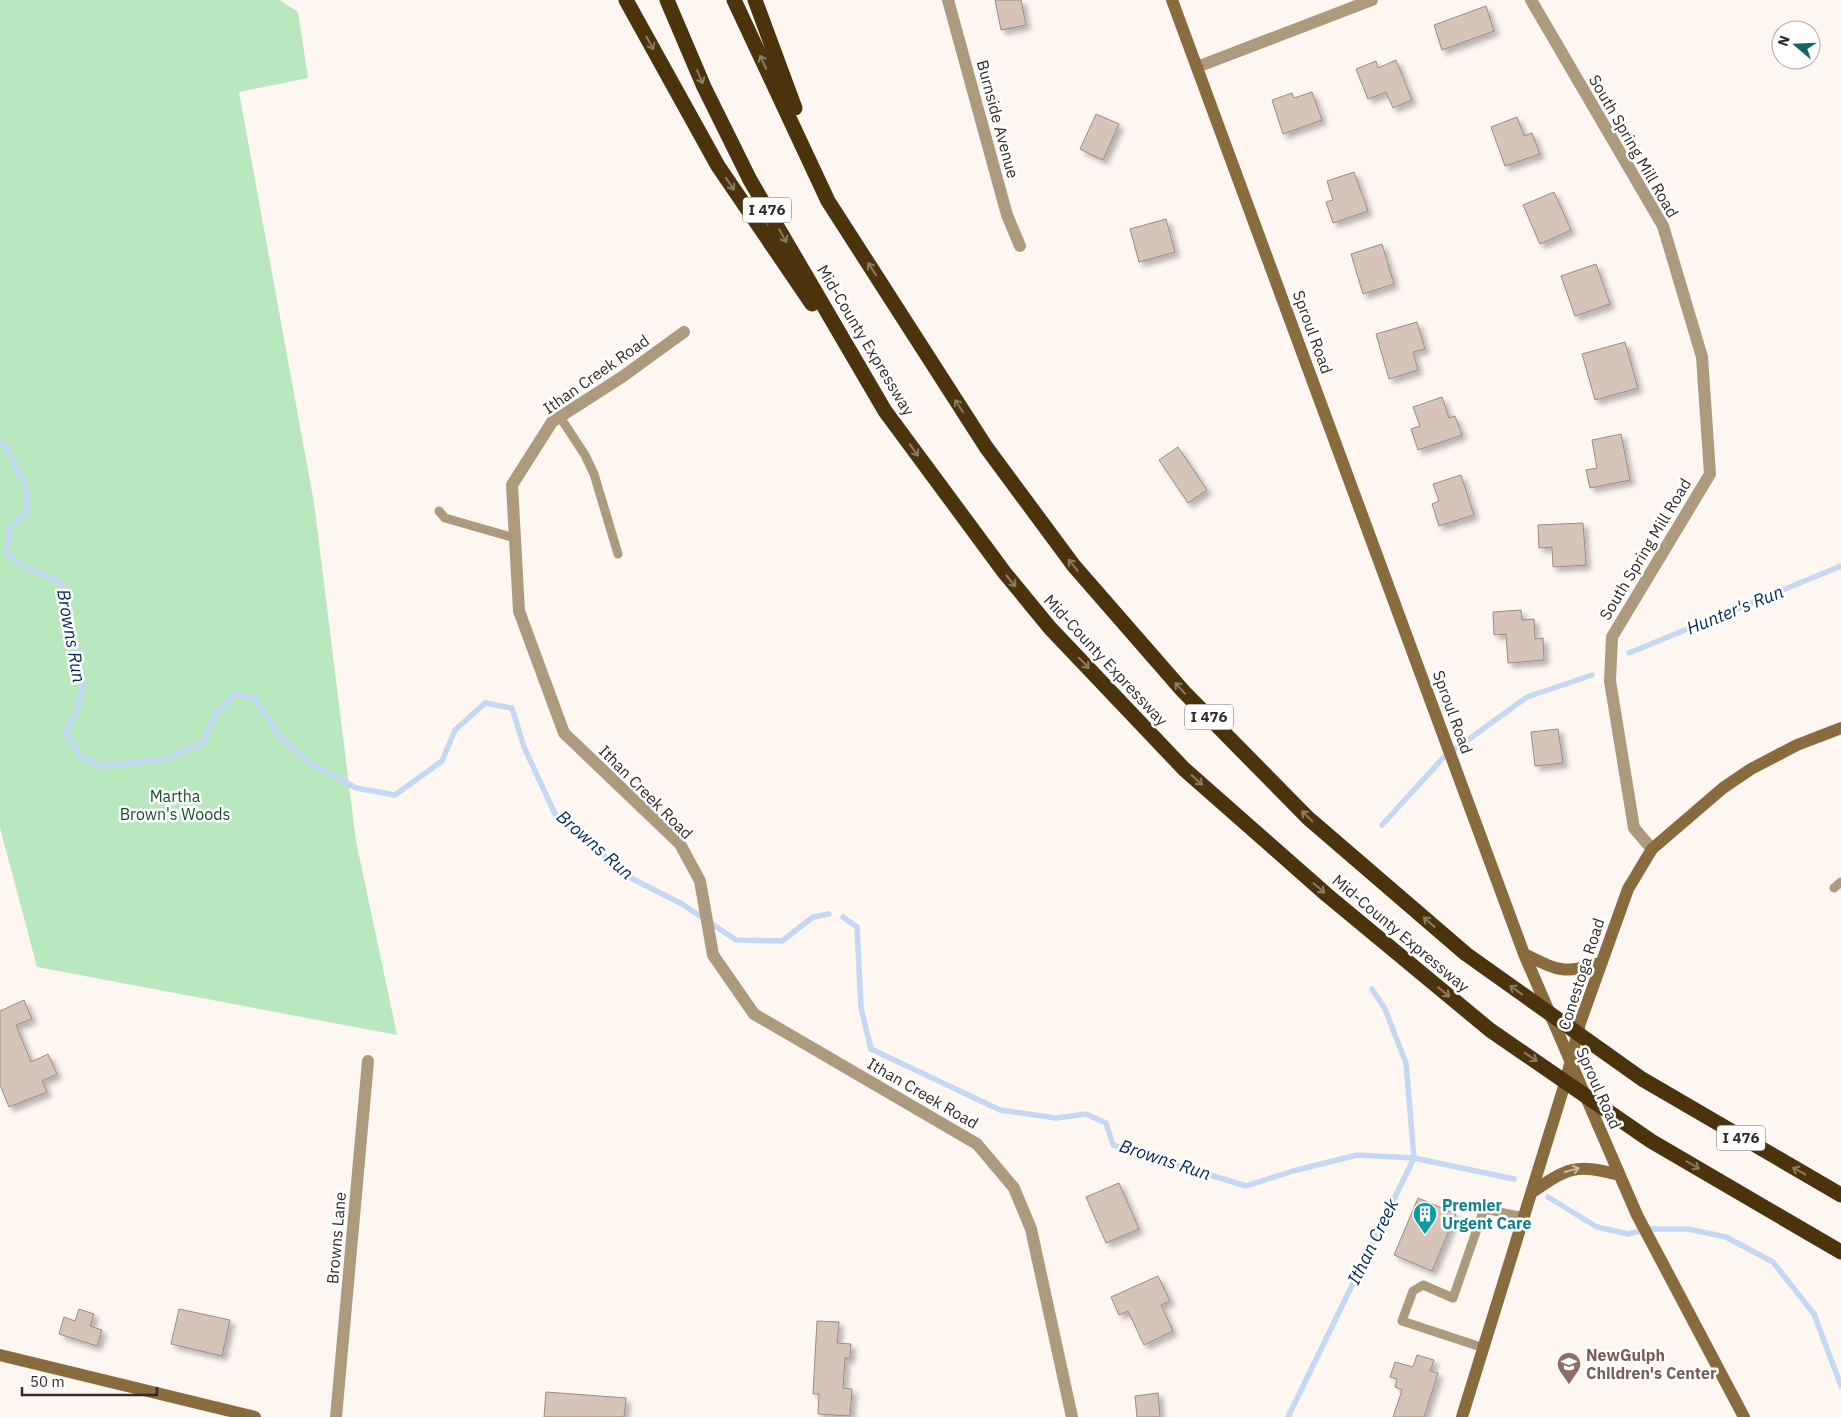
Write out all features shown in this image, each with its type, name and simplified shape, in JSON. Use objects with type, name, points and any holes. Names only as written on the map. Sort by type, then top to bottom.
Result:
[{"type":"highway","points":[[626,0],[718,166],[885,411]]},
{"type":"highway","name":"Mid-County Expressway","points":[[667,0],[704,86],[750,180],[885,411],[1004,572],[1050,628],[1184,769],[1306,876],[1490,1030],[1651,1141],[1841,1252]]},
{"type":"highway","name":"Mid-County Expressway","points":[[734,0],[828,202],[986,447],[1074,566],[1183,691],[1308,818],[1466,954],[1642,1078],[1841,1195]]},
{"type":"highway","points":[[756,0],[828,202]]},
{"type":"main road","name":"Sproul Road","points":[[1172,0],[1524,954],[1637,1215],[1744,1417]]},
{"type":"main road","name":"Conestoga Road","points":[[1462,1417],[1570,1064],[1580,1022],[1628,889],[1652,849],[1722,788],[1751,769],[1797,745],[1841,728]]},
{"type":"main road","points":[[1524,954],[1565,971],[1579,970],[1600,964]]},
{"type":"main road","points":[[1531,1193],[1556,1176],[1571,1169],[1590,1168],[1619,1175]]},
{"type":"main road","points":[[0,1355],[255,1417]]},
{"type":"street","name":"Burnside Avenue","points":[[948,0],[1008,215],[1020,246]]},
{"type":"street","points":[[1197,67],[1372,0]]},
{"type":"street","name":"South Spring Mill Road","points":[[1531,0],[1663,226],[1702,357],[1710,474],[1612,637],[1610,681],[1629,803],[1634,828],[1652,849]]},
{"type":"street","name":"Ithan Creek Road","points":[[684,332],[622,377],[552,422],[512,485],[518,611],[564,733],[680,844],[700,881],[713,955],[754,1014],[977,1144],[1014,1188],[1030,1229],[1072,1417]]},
{"type":"street","name":"Browns Lane","points":[[336,1417],[368,1061]]},
{"type":"lane","points":[[560,417],[585,455],[594,474],[618,554]]},
{"type":"lane","points":[[439,511],[445,518],[515,538]]},
{"type":"lane","points":[[1484,1348],[1402,1321],[1413,1291],[1423,1285],[1453,1298],[1484,1209],[1524,1217]]},
{"type":"green space","name":"Martha Brown's Woods","points":[[0,0],[280,0],[298,12],[308,78],[239,92],[314,503],[356,841],[397,1035],[37,967],[0,828]]},
{"type":"building","points":[[995,0],[1021,0],[1026,25],[1001,30]]},
{"type":"building","points":[[1486,6],[1494,31],[1442,50],[1434,25]]},
{"type":"building","points":[[1396,60],[1412,100],[1393,108],[1386,92],[1368,99],[1356,69],[1376,61],[1378,68]]},
{"type":"building","points":[[1312,92],[1322,120],[1283,134],[1272,100],[1292,93],[1294,98]]},
{"type":"building","points":[[1096,114],[1119,124],[1103,160],[1080,149]]},
{"type":"building","points":[[1517,117],[1524,136],[1532,133],[1540,154],[1505,166],[1491,127]]},
{"type":"building","points":[[1354,172],[1368,211],[1333,223],[1326,202],[1333,200],[1327,181]]},
{"type":"building","points":[[1554,192],[1571,230],[1540,244],[1523,205]]},
{"type":"building","points":[[1166,219],[1175,252],[1139,262],[1130,229]]},
{"type":"building","points":[[1382,244],[1394,284],[1363,294],[1351,254]]},
{"type":"building","points":[[1596,264],[1610,304],[1575,316],[1561,276]]},
{"type":"building","points":[[1417,322],[1425,349],[1413,352],[1418,370],[1389,379],[1376,334]]},
{"type":"building","points":[[1625,342],[1638,388],[1595,400],[1582,354]]},
{"type":"building","points":[[1442,397],[1449,418],[1455,416],[1462,435],[1418,450],[1411,429],[1420,426],[1413,407]]},
{"type":"building","points":[[1621,434],[1630,480],[1590,488],[1586,470],[1597,468],[1592,440]]},
{"type":"building","points":[[1178,447],[1207,490],[1188,503],[1159,460]]},
{"type":"building","points":[[1461,475],[1474,515],[1439,526],[1432,504],[1439,501],[1433,484]]},
{"type":"building","points":[[1583,523],[1586,565],[1553,567],[1552,547],[1539,548],[1538,525]]},
{"type":"building","points":[[1521,610],[1522,620],[1534,619],[1535,639],[1543,638],[1544,660],[1508,663],[1506,634],[1494,635],[1493,612]]},
{"type":"building","points":[[1558,729],[1563,763],[1535,766],[1531,732]]},
{"type":"building","points":[[24,1000],[32,1019],[16,1025],[31,1062],[48,1054],[57,1074],[42,1081],[47,1092],[9,1107],[0,1085],[0,1011]]},
{"type":"building","points":[[1119,1183],[1139,1229],[1106,1243],[1086,1197]]},
{"type":"building","name":"Premier Urgent Care","points":[[1418,1198],[1456,1214],[1432,1271],[1394,1255]]},
{"type":"building","points":[[1158,1276],[1170,1301],[1161,1305],[1173,1331],[1144,1345],[1128,1311],[1119,1315],[1111,1297]]},
{"type":"building","points":[[79,1309],[94,1314],[90,1326],[102,1330],[97,1346],[59,1334],[64,1317],[75,1321]]},
{"type":"building","points":[[179,1309],[230,1320],[222,1356],[171,1344]]},
{"type":"building","points":[[817,1321],[839,1322],[837,1343],[851,1344],[850,1358],[845,1358],[843,1388],[852,1389],[850,1416],[818,1414],[819,1394],[813,1394]]},
{"type":"building","points":[[1417,1355],[1434,1360],[1430,1371],[1438,1373],[1424,1417],[1393,1417],[1402,1390],[1395,1387],[1397,1379],[1390,1377],[1395,1362],[1413,1367]]},
{"type":"building","points":[[546,1392],[626,1398],[624,1417],[544,1417]]},
{"type":"building","points":[[1158,1393],[1160,1417],[1137,1417],[1135,1396]]},
{"type":"waterway","name":"Browns Run","points":[[0,443],[5,446],[27,489],[27,512],[9,529],[7,553],[25,567],[61,582],[83,682],[77,710],[66,732],[80,756],[99,766],[162,760],[203,743],[214,716],[235,694],[256,699],[280,737],[312,764],[356,788],[395,795],[442,761],[455,730],[485,703],[512,708],[524,747],[555,814],[629,877],[682,904],[736,940],[782,941],[813,917],[829,914]]},
{"type":"waterway","name":"Hunter's Run","points":[[1629,653],[1841,566]]},
{"type":"waterway","points":[[1382,825],[1443,758],[1527,697],[1592,675]]},
{"type":"waterway","name":"Browns Run","points":[[843,917],[857,927],[861,1008],[871,1049],[1000,1110],[1056,1118],[1086,1114],[1106,1123],[1113,1145],[1246,1186],[1293,1171],[1357,1155],[1414,1158],[1514,1179]]},
{"type":"waterway","points":[[1372,989],[1385,1009],[1406,1063],[1414,1158]]},
{"type":"waterway","name":"Ithan Creek","points":[[1288,1417],[1414,1158]]},
{"type":"waterway","name":"Ithan Creek","points":[[1548,1197],[1597,1227],[1628,1234],[1650,1229],[1688,1229],[1726,1237],[1773,1262],[1814,1314],[1841,1386]]},
{"type":"place","name":"Premier Urgent Care","points":[[1425,1235]]},
{"type":"place","name":"NewGulph Children's Center","points":[[1569,1385]]}]
